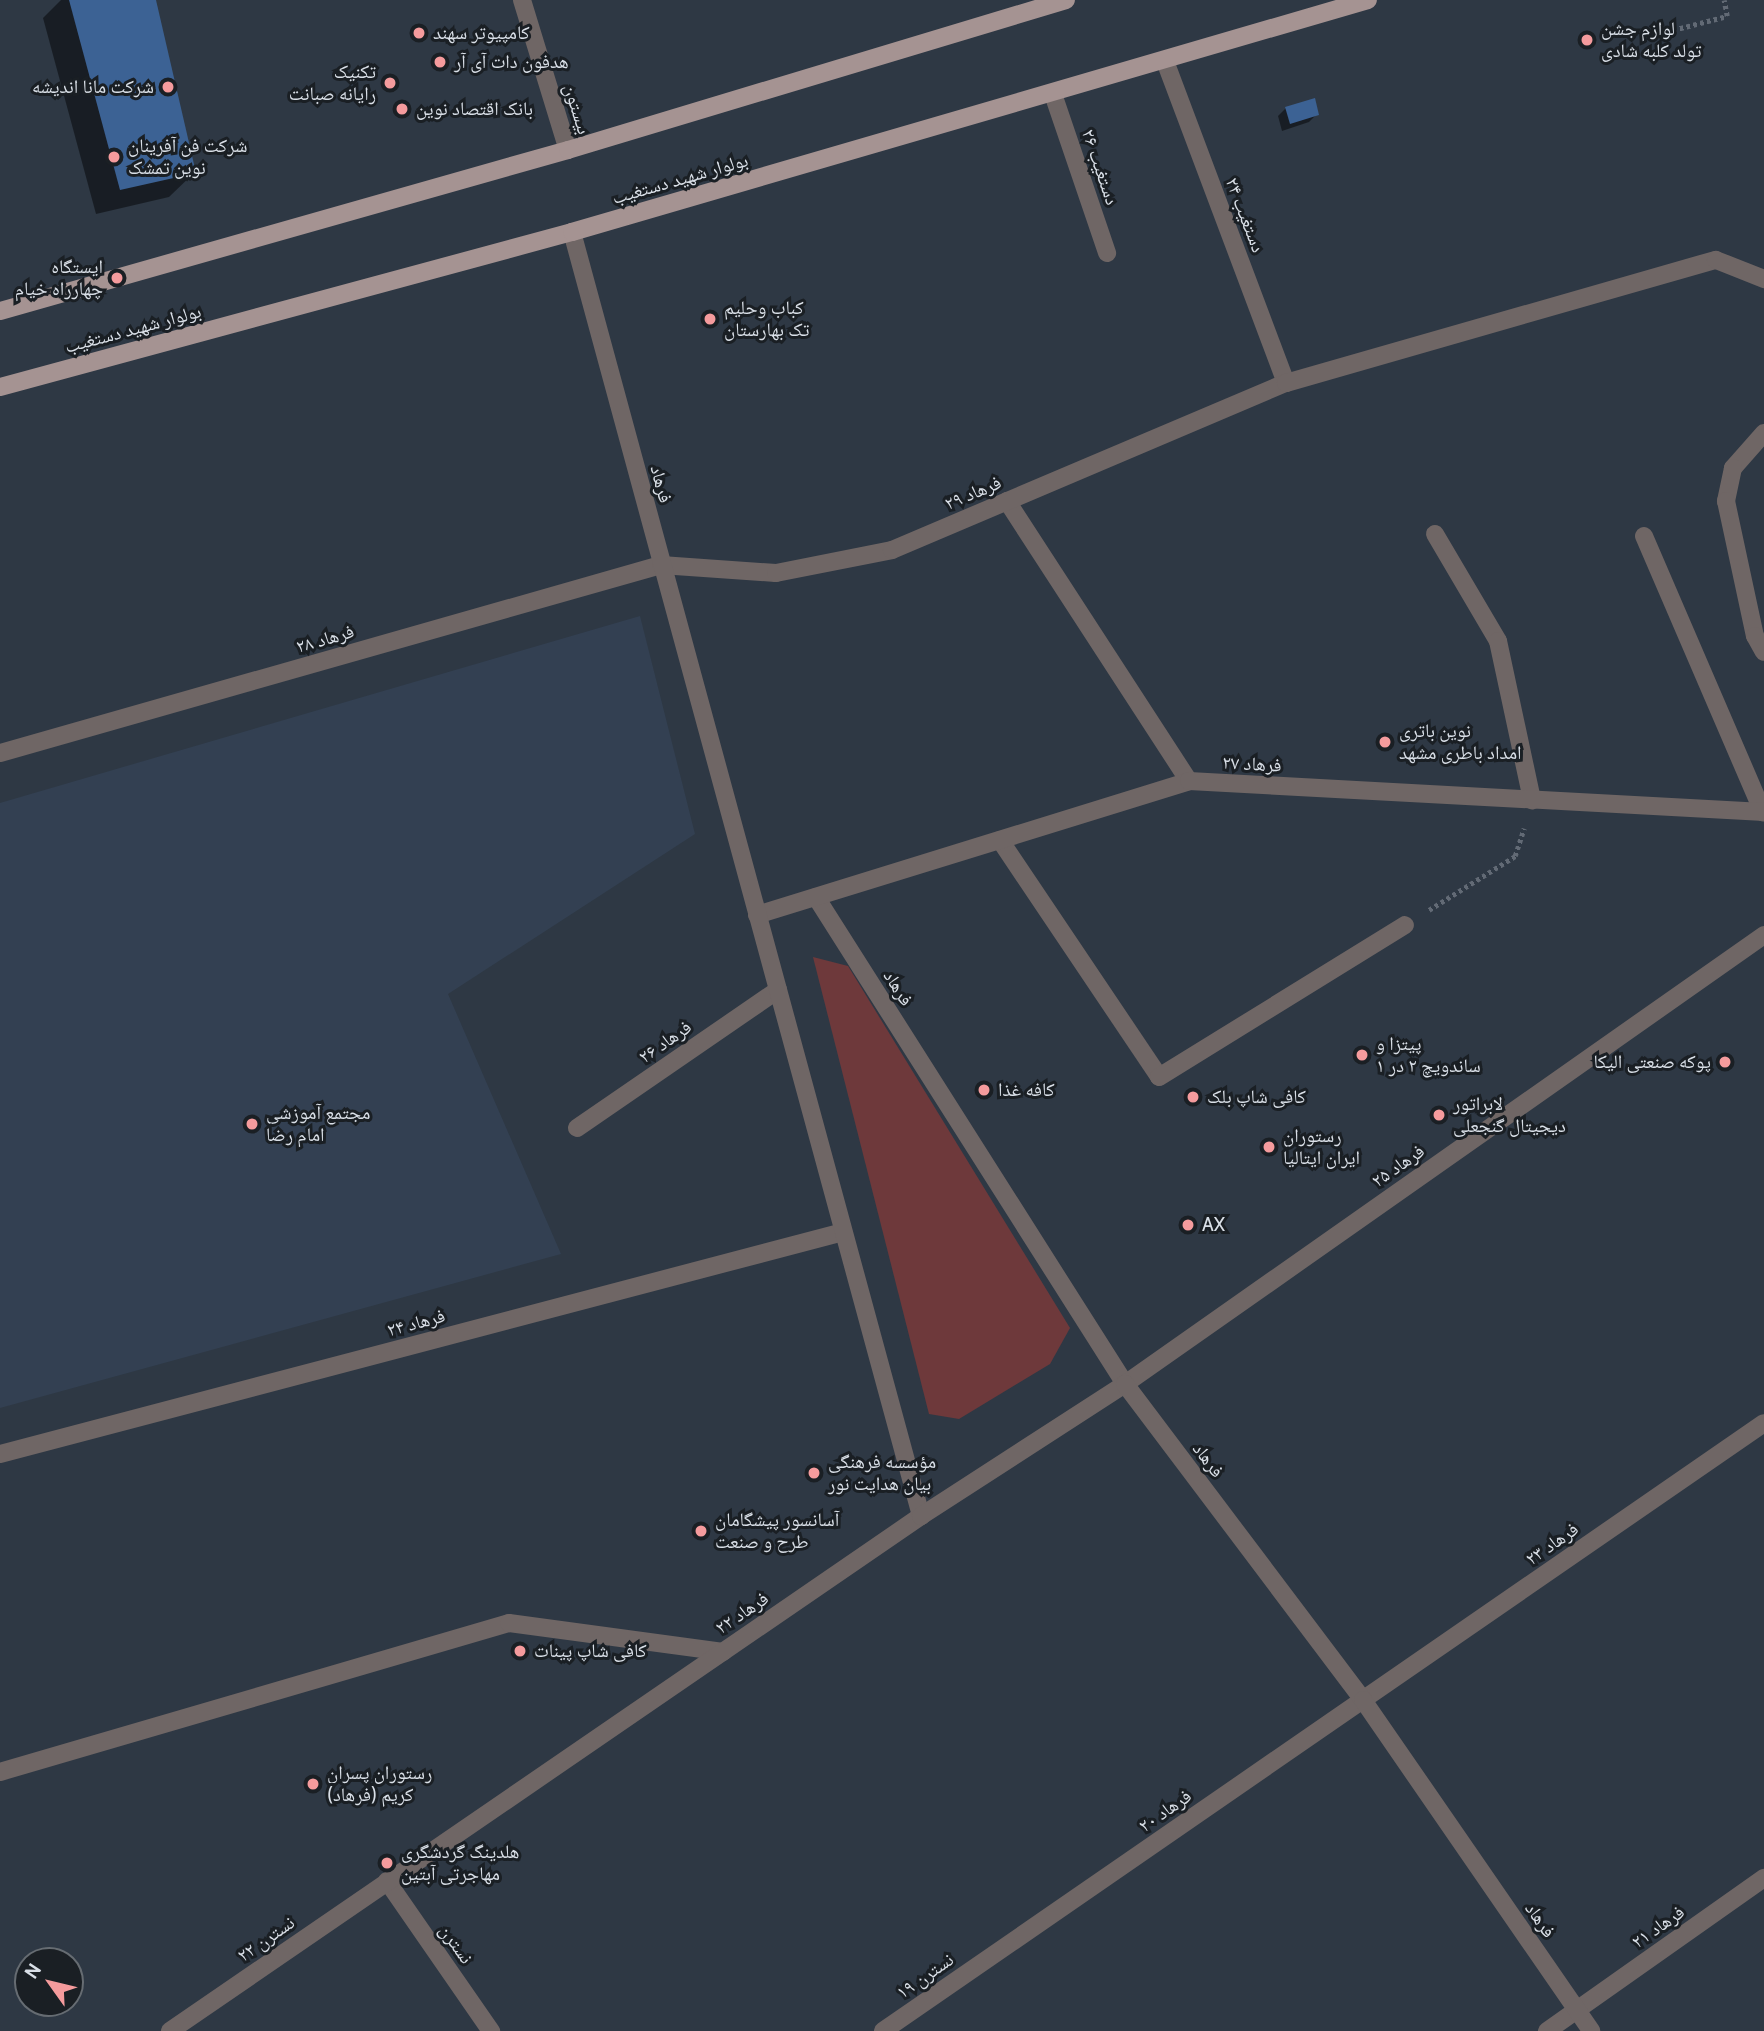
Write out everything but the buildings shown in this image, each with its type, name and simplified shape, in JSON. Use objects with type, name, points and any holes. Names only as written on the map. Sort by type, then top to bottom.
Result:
[{"type":"main road","points":[[0,311],[568,150],[1066,0]]},
{"type":"main road","name":"بولوار شهید دستغیب","points":[[0,387],[572,232],[1053,94],[1368,0]]},
{"type":"street","name":"بیستون","points":[[522,0],[568,150]]},
{"type":"street","name":"دستغیب ۲۴","points":[[1165,61],[1286,383]]},
{"type":"street","name":"دستغیب ۲۶","points":[[1053,94],[1107,253]]},
{"type":"street","name":"فرهاد","points":[[572,232],[921,1516]]},
{"type":"street","name":"فرهاد ۲۹","points":[[661,565],[776,573],[892,550],[1286,383],[1716,260],[1764,279]]},
{"type":"street","points":[[1764,433],[1733,468],[1726,501],[1755,636],[1764,652]]},
{"type":"street","points":[[1007,501],[1189,782]]},
{"type":"street","points":[[1435,534],[1498,640],[1532,800]]},
{"type":"street","points":[[1644,536],[1764,812]]},
{"type":"street","name":"فرهاد ۲۸","points":[[0,753],[661,565]]},
{"type":"street","name":"فرهاد ۲۷","points":[[757,915],[1189,782],[1764,812]]},
{"type":"street","points":[[1000,840],[1159,1077],[1405,925]]},
{"type":"street","name":"فرهاد","points":[[816,897],[1125,1384],[1363,1700],[1591,2031]]},
{"type":"street","name":"فرهاد ۲۵","points":[[1125,1384],[1764,935]]},
{"type":"street","name":"فرهاد ۲۶","points":[[577,1128],[778,990]]},
{"type":"street","name":"فرهاد ۲۴","points":[[0,1454],[843,1232]]},
{"type":"street","name":"فرهاد ۲۲","points":[[387,1881],[921,1516],[1125,1384]]},
{"type":"street","name":"فرهاد ۲۳","points":[[1363,1700],[1764,1423]]},
{"type":"street","points":[[0,1772],[509,1623],[723,1652]]},
{"type":"street","name":"فرهاد ۲۰","points":[[991,1956],[1363,1700]]},
{"type":"street","name":"فرهاد ۲۱","points":[[1547,2031],[1764,1878]]},
{"type":"street","name":"نسترن ۲۲","points":[[170,2031],[387,1881]]},
{"type":"street","name":"نسترن","points":[[387,1881],[491,2031]]},
{"type":"street","name":"نسترن ۱۹","points":[[883,2031],[991,1956]]},
{"type":"path","points":[[1672,30],[1727,16],[1724,0]]},
{"type":"path","points":[[1405,925],[1515,856],[1532,800]]},
{"type":"shaded area","name":"مجتمع آموزشی امام رضا","points":[[640,616],[695,834],[448,994],[561,1254],[0,1408],[0,803]]},
{"type":"shaded area","points":[[813,957],[848,966],[1070,1328],[1050,1364],[959,1419],[929,1414]]},
{"type":"place","name":"کامپیوتر سهند","points":[[419,33]]},
{"type":"place","name":"لوازم جشن تولد کلبه شادی","points":[[1587,40]]},
{"type":"place","name":"هدفون دات آی آر","points":[[440,62]]},
{"type":"place","name":"تکنیک رایانه صبانت","points":[[390,83]]},
{"type":"place","name":"شرکت مانا اندیشه","points":[[168,87]]},
{"type":"place","name":"بانک اقتصاد نوین","points":[[402,109]]},
{"type":"place","name":"شرکت فن آفرینان نوین تمشک","points":[[114,157]]},
{"type":"place","name":"ایستگاه چهارراه خیام","points":[[117,278]]},
{"type":"place","name":"کباب وحلیم تک بهارستان","points":[[710,319]]},
{"type":"place","name":"نوین باتری امداد باطری مشهد","points":[[1385,742]]},
{"type":"place","name":"پیتزا و ساندویچ ۲ در ۱","points":[[1362,1055]]},
{"type":"place","name":"پوکه صنعتی الیکا","points":[[1725,1062]]},
{"type":"place","name":"کافه غذا","points":[[984,1090]]},
{"type":"place","name":"کافی شاپ بلک","points":[[1193,1097]]},
{"type":"place","name":"لابراتور دیجیتال گنجعلی","points":[[1439,1115]]},
{"type":"place","name":"مجتمع آموزشی امام رضا","points":[[252,1124]]},
{"type":"place","name":"رستوران ایران ایتالیا","points":[[1269,1147]]},
{"type":"place","name":"AX","points":[[1188,1225]]},
{"type":"place","name":"مؤسسه فرهنگی بیان هدایت نور","points":[[814,1473]]},
{"type":"place","name":"آسانسور پیشگامان طرح و صنعت","points":[[701,1531]]},
{"type":"place","name":"کافی شاپ پینات","points":[[520,1651]]},
{"type":"place","name":"رستوران پسران کریم (فرهاد)","points":[[313,1784]]},
{"type":"place","name":"هلدینگ گردشگری مهاجرتی آبتین","points":[[387,1863]]}]
